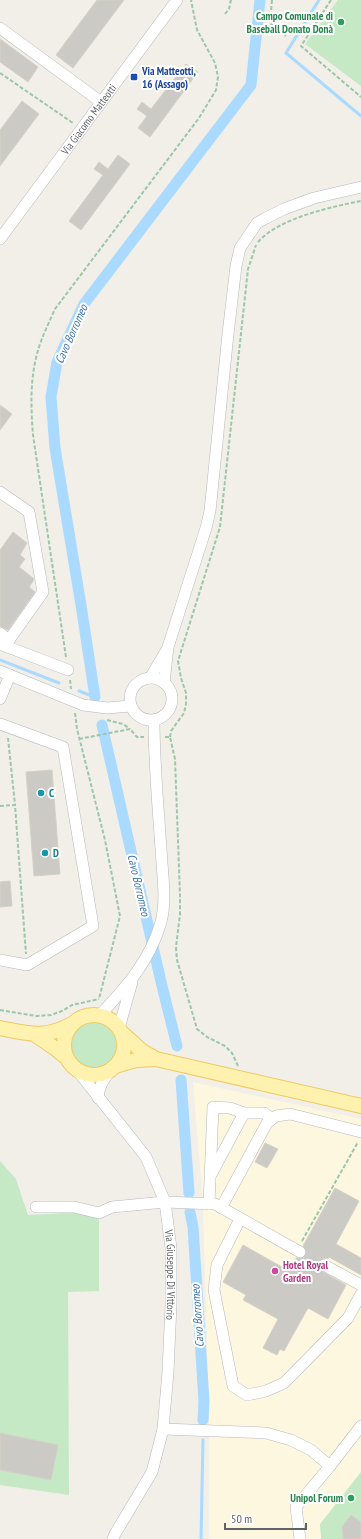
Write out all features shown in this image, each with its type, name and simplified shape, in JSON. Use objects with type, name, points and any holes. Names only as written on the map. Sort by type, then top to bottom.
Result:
[{"type":"main road","points":[[0,1028],[34,1034],[59,1031],[84,1016],[100,1015],[111,1020],[142,1051],[156,1059]]},
{"type":"main road","points":[[72,1024],[66,1032],[64,1050],[72,1065],[77,1070],[85,1074],[103,1074],[136,1060],[156,1059],[361,1106]]},
{"type":"main road","points":[[113,1069],[123,1053],[124,1042],[120,1030]]},
{"type":"main road","points":[[34,1034],[67,1058]]},
{"type":"street","name":"Via Giacomo Matteotti","points":[[0,238],[176,0]]},
{"type":"street","points":[[0,28],[101,102]]},
{"type":"street","points":[[164,682],[168,647],[210,511],[228,334],[236,266],[240,248],[257,223],[266,218],[284,209],[314,198],[361,187]]},
{"type":"street","points":[[0,492],[28,512],[43,592],[8,640],[0,633]]},
{"type":"street","points":[[0,644],[68,670]]},
{"type":"street","points":[[150,678],[168,647]]},
{"type":"street","points":[[0,698],[5,673],[83,705],[107,708],[131,706]]},
{"type":"street","points":[[155,678],[164,682],[172,694],[173,701],[167,714],[154,720],[147,720],[135,713],[131,706],[131,693],[134,688],[144,679],[155,678]]},
{"type":"street","points":[[100,1015],[133,979],[142,964],[160,922],[163,891],[154,720]]},
{"type":"street","points":[[0,960],[27,965],[93,926],[63,747],[3,726]]},
{"type":"street","points":[[120,1030],[133,979]]},
{"type":"street","points":[[98,1098],[99,1088],[103,1080],[113,1069]]},
{"type":"street","name":"Via Giuseppe Di Vittorio","points":[[77,1070],[146,1157],[165,1202],[171,1248],[171,1304],[168,1372],[163,1428],[152,1472],[113,1539]]},
{"type":"street","points":[[209,1204],[213,1107],[230,1108],[244,1113],[264,1113],[272,1119]]},
{"type":"street","points":[[210,1176],[244,1113]]},
{"type":"street","points":[[221,1208],[267,1123],[276,1116],[290,1114],[361,1132]]},
{"type":"street","points":[[36,1207],[74,1207],[98,1213],[112,1207],[165,1202],[214,1204],[298,1251]]},
{"type":"street","points":[[240,1219],[217,1265],[214,1290],[233,1386],[247,1395],[266,1391],[284,1382],[348,1318],[361,1294]]},
{"type":"street","points":[[324,1265],[361,1285]]},
{"type":"street","points":[[300,1539],[296,1507],[361,1426]]},
{"type":"street","points":[[163,1428],[266,1433],[291,1440],[310,1450],[330,1466]]},
{"type":"path","points":[[99,999],[120,916],[105,840],[79,739],[33,435],[31,410],[32,386],[36,358],[43,334],[55,309],[199,118],[216,90],[218,77],[215,63],[197,30],[191,0]]},
{"type":"path","points":[[225,14],[229,9],[231,0]]},
{"type":"path","points":[[272,0],[270,23],[286,36]]},
{"type":"path","points":[[331,0],[301,46],[361,97]]},
{"type":"path","points":[[0,73],[81,129]]},
{"type":"path","points":[[231,1065],[239,1067],[232,1053],[225,1046],[207,1037],[197,1029],[177,960],[176,947],[180,914],[180,895],[175,760],[170,737],[171,731],[184,713],[186,704],[186,693],[181,678],[178,661],[220,527],[248,277],[252,255],[257,243],[264,235],[274,228],[291,220],[310,214],[361,201]]},
{"type":"path","points":[[75,714],[82,715]]},
{"type":"path","points":[[104,719],[123,724],[130,728],[137,737],[170,737]]},
{"type":"path","points":[[3,726],[15,805],[27,965]]},
{"type":"path","points":[[79,739],[130,728]]},
{"type":"path","points":[[0,806],[15,805]]},
{"type":"path","points":[[0,1010],[36,1016],[51,1015],[72,1005],[110,995],[116,999]]},
{"type":"path","points":[[298,1251],[361,1136]]},
{"type":"shaded area","points":[[193,1082],[361,1119],[361,1539],[209,1539],[209,1420],[203,1203]]},
{"type":"green space","name":"Campo Comunale di Baseball Donato Donà","points":[[338,0],[361,0],[361,86],[305,44]]},
{"type":"green space","points":[[99,1022],[111,1028],[116,1036],[116,1054],[111,1062],[103,1067],[89,1068],[77,1062],[72,1054],[71,1040],[77,1028],[85,1023]]},
{"type":"green space","points":[[0,1161],[16,1179],[28,1215],[99,1213],[99,1291],[68,1292],[69,1495],[0,1485]]},
{"type":"green space","name":"Unipol Forum","points":[[361,1472],[361,1539],[321,1539],[320,1524]]},
{"type":"building","points":[[97,0],[124,0],[73,68],[56,55]]},
{"type":"building","points":[[0,39],[38,67],[28,82],[0,62]]},
{"type":"building","points":[[186,64],[198,72],[150,137],[138,128],[147,116],[137,109],[142,102],[151,109]]},
{"type":"building","points":[[22,101],[39,114],[0,166],[0,130]]},
{"type":"building","points":[[118,155],[130,164],[81,230],[69,221],[103,175],[94,169],[99,162],[108,169]]},
{"type":"building","points":[[0,405],[12,414],[0,430]]},
{"type":"building","points":[[13,532],[27,543],[20,555],[25,559],[19,567],[33,578],[34,580],[29,587],[35,592],[8,630],[0,626],[0,550]]},
{"type":"building","points":[[52,770],[60,874],[34,876],[26,772]]},
{"type":"building","points":[[10,881],[12,906],[0,907],[0,882]]},
{"type":"building","points":[[265,1143],[278,1149],[267,1168],[255,1162]]},
{"type":"building","name":"Hotel Royal Garden","points":[[335,1188],[359,1201],[336,1244],[361,1258],[361,1275],[329,1257],[328,1259],[320,1259],[317,1265],[318,1269],[346,1285],[328,1319],[308,1308],[284,1351],[280,1349],[277,1355],[263,1348],[278,1319],[243,1300],[246,1295],[223,1282],[243,1245],[289,1271],[296,1258],[303,1258],[306,1255],[306,1249],[303,1246]]},
{"type":"building","points":[[0,1433],[58,1445],[51,1480],[0,1470]]},
{"type":"building","points":[[351,1515],[361,1522],[361,1539],[343,1539],[342,1527]]},
{"type":"waterway","name":"Cavo Borromeo","points":[[95,697],[55,448],[51,397],[57,362],[84,304],[251,85],[260,0]]},
{"type":"waterway","points":[[319,0],[286,53],[361,116]]},
{"type":"waterway","points":[[0,660],[59,683]]},
{"type":"waterway","points":[[79,691],[95,697]]},
{"type":"waterway","name":"Cavo Borromeo","points":[[102,725],[177,1046]]},
{"type":"waterway","name":"Cavo Borromeo","points":[[181,1080],[189,1193]]},
{"type":"waterway","name":"Cavo Borromeo","points":[[190,1212],[193,1227],[204,1401],[203,1420]]},
{"type":"waterway","name":"Cavo Borromeo","points":[[201,1539],[203,1440]]},
{"type":"tunnel","points":[[300,1252],[324,1265]]},
{"type":"place","name":"Campo Comunale di Baseball Donato Donà","points":[[341,22]]},
{"type":"place","name":"Via Matteotti, 16 (Assago)","points":[[134,77]]},
{"type":"place","name":"C","points":[[41,793]]},
{"type":"place","name":"D","points":[[45,853]]},
{"type":"place","name":"Hotel Royal Garden","points":[[275,1271]]},
{"type":"place","name":"Unipol Forum","points":[[351,1498]]}]
